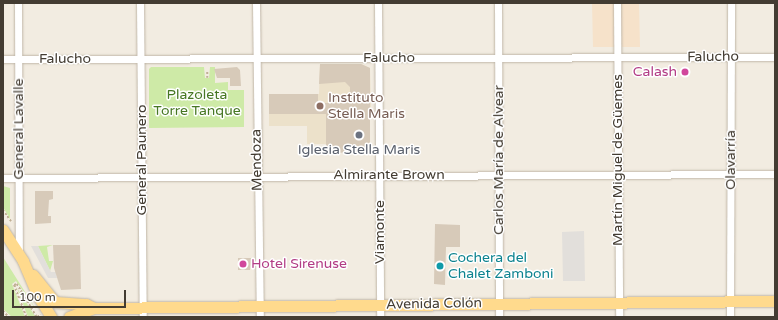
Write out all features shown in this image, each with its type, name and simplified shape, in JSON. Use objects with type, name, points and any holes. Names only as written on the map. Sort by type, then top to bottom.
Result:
[{"type":"main road","points":[[3,230],[21,258],[55,302],[86,304],[94,308]]},
{"type":"main road","points":[[21,258],[46,315]]},
{"type":"main road","name":"Avenida Colón","points":[[94,308],[143,312],[260,311],[380,305],[775,301]]},
{"type":"main road","points":[[69,317],[94,308]]},
{"type":"street","name":"General Lavalle","points":[[18,3],[21,258]]},
{"type":"street","name":"General Paunero","points":[[140,3],[143,312]]},
{"type":"street","name":"Mendoza","points":[[256,3],[257,176],[260,311]]},
{"type":"street","name":"Viamonte","points":[[378,3],[380,317]]},
{"type":"street","name":"Carlos María de Alvear","points":[[498,3],[499,317]]},
{"type":"street","name":"Martín Miguel de Güemes","points":[[617,3],[619,317]]},
{"type":"street","name":"Olavarría","points":[[730,317],[731,3]]},
{"type":"street","name":"Falucho","points":[[3,59],[498,59],[775,57]]},
{"type":"street","name":"Almirante Brown","points":[[3,178],[499,174],[775,174]]},
{"type":"path","points":[[207,72],[207,78]]},
{"type":"path","points":[[3,210],[10,221],[12,213]]},
{"type":"path","points":[[26,317],[14,285],[17,284],[37,317],[46,315]]},
{"type":"path","points":[[4,312],[8,317]]},
{"type":"shaded area","points":[[592,3],[639,3],[640,47],[593,47]]},
{"type":"shaded area","name":"Instituto Stella Maris","points":[[320,64],[361,64],[370,68],[371,110],[347,110],[347,144],[307,144],[307,126],[269,126],[269,94],[319,94]]},
{"type":"shaded area","points":[[584,231],[585,281],[563,281],[562,232]]},
{"type":"shaded area","points":[[31,246],[38,246],[51,272],[56,272],[57,278],[48,278]]},
{"type":"green space","name":"Plazoleta Torre Tanque","points":[[151,67],[204,67],[205,78],[209,78],[210,67],[215,67],[215,83],[228,82],[228,90],[244,90],[244,127],[149,128],[149,69]]},
{"type":"green space","points":[[3,186],[10,188],[10,219],[3,207]]},
{"type":"green space","points":[[53,245],[47,247],[49,261],[53,261],[50,271],[38,246]]},
{"type":"green space","points":[[3,257],[37,311],[16,281],[12,284],[25,317],[12,317],[3,309]]},
{"type":"green space","points":[[17,288],[33,313],[36,317],[28,317]]},
{"type":"building","name":"Instituto Stella Maris","points":[[320,64],[361,64],[370,68],[370,152],[326,153],[326,114],[269,114],[269,94],[318,94],[318,103],[350,103],[350,87],[345,82],[319,84]]},
{"type":"building","points":[[237,67],[240,70],[241,86],[230,86],[230,78],[217,78],[214,69]]},
{"type":"building","points":[[35,191],[53,191],[53,199],[49,200],[48,216],[51,216],[51,223],[35,224]]},
{"type":"building","name":"Cochera del Chalet Zamboni","points":[[435,224],[460,225],[460,247],[446,247],[445,285],[434,284]]},
{"type":"building","points":[[53,245],[80,245],[81,289],[61,290],[54,268]]},
{"type":"building","points":[[238,258],[251,258],[250,270],[238,270]]},
{"type":"place","name":"Calash","points":[[685,72]]},
{"type":"place","name":"Instituto Stella Maris","points":[[320,106]]},
{"type":"place","name":"Iglesia Stella Maris","points":[[359,135]]},
{"type":"place","name":"Hotel Sirenuse","points":[[243,264]]},
{"type":"place","name":"Cochera del Chalet Zamboni","points":[[440,266]]}]
